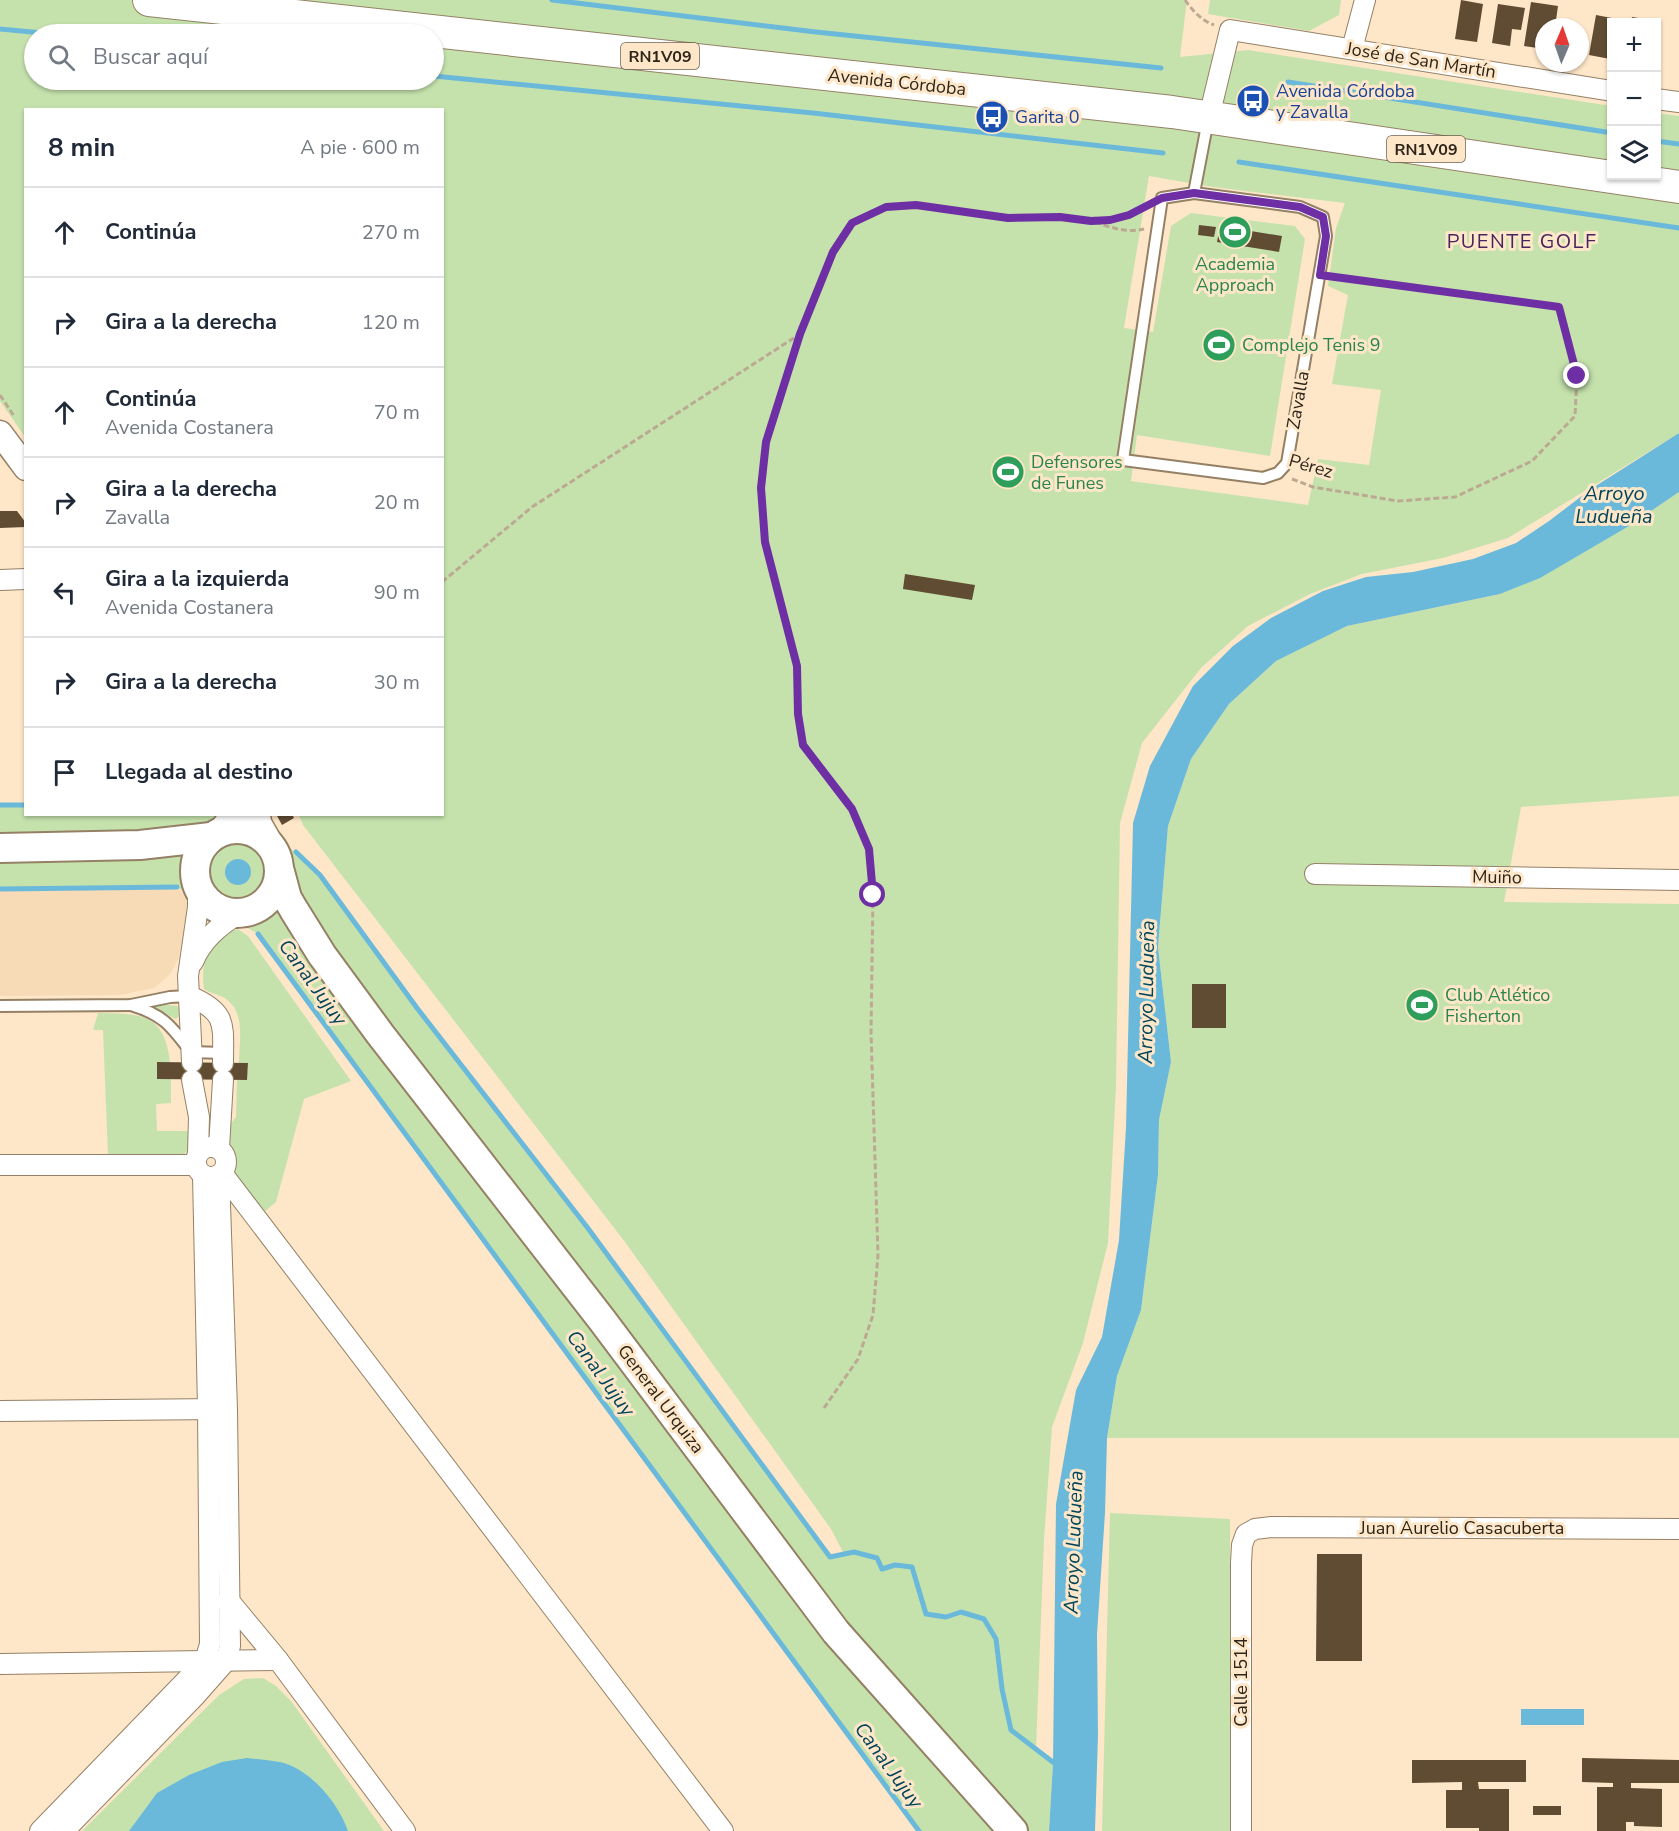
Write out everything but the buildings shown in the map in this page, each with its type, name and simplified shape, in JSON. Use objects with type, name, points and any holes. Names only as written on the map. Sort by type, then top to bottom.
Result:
[{"type":"main road","name":"Avenida Córdoba","points":[[149,0],[366,24]]},
{"type":"main road","name":"Avenida Córdoba","points":[[444,33],[1209,117],[1679,187]]},
{"type":"main road","points":[[196,884],[194,870],[198,855],[222,828]]},
{"type":"main road","points":[[0,848],[164,844],[222,828],[249,830],[261,836],[276,859],[278,884],[272,896],[263,905],[244,912],[225,912],[204,898],[181,864],[165,856],[117,846]]},
{"type":"main road","name":"General Urquiza","points":[[276,859],[287,898],[322,955],[380,1034],[602,1320],[836,1632],[1013,1831]]},
{"type":"main road","name":"General Urquiza","points":[[244,912],[270,918],[289,927],[322,955]]},
{"type":"street","points":[[1353,49],[1365,0]]},
{"type":"street","points":[[1209,117],[1230,30]]},
{"type":"street","name":"José de San Martín","points":[[1230,30],[1607,90]]},
{"type":"street","points":[[1661,100],[1679,102]]},
{"type":"street","points":[[10,428],[24,463]]},
{"type":"street","points":[[0,580],[24,579]]},
{"type":"street","name":"General Urquiza","points":[[258,816],[259,823],[276,859]]},
{"type":"street","name":"Muiño","points":[[1315,874],[1679,880]]},
{"type":"street","points":[[64,1831],[226,1661],[230,1646],[230,1602],[218,1409],[208,1168],[200,1138],[192,1065],[188,976],[198,907],[196,884]]},
{"type":"street","points":[[188,976],[195,957],[207,939],[221,925],[244,912]]},
{"type":"street","points":[[0,1165],[208,1168],[226,1160],[219,1148],[223,1027],[219,1017],[205,1003],[189,996]]},
{"type":"street","points":[[196,1103],[222,1104]]},
{"type":"street","points":[[208,1168],[723,1831]]},
{"type":"street","points":[[0,1411],[218,1409]]},
{"type":"street","points":[[40,1831],[205,1661],[210,1644],[218,1409]]},
{"type":"street","name":"Juan Aurelio Casacuberta","points":[[1246,1534],[1256,1529],[1272,1527],[1679,1529]]},
{"type":"street","name":"Calle 1514","points":[[1241,1831],[1241,1563],[1242,1545],[1246,1534]]},
{"type":"street","points":[[210,1602],[230,1602]]},
{"type":"street","points":[[230,1602],[278,1660],[405,1831]]},
{"type":"street","points":[[0,1664],[278,1660]]},
{"type":"lane","points":[[1159,218],[1162,198],[1194,193],[1209,117]]},
{"type":"lane","name":"Zavalla","points":[[1194,193],[1300,207],[1323,217],[1326,236],[1287,463],[1278,473]]},
{"type":"lane","name":"Pérez","points":[[1159,218],[1123,460],[1263,478],[1278,473]]},
{"type":"lane","points":[[0,1006],[131,1005],[150,1000],[189,996]]},
{"type":"lane","points":[[131,1005],[152,1011],[165,1021],[192,1065],[223,1065]]},
{"type":"path","points":[[1185,0],[1191,9],[1208,23],[1230,30]]},
{"type":"path","points":[[1091,221],[1110,220],[1129,215],[1162,198]]},
{"type":"path","points":[[824,1408],[858,1359],[873,1314],[878,1255],[870,1033],[873,895],[869,849],[852,809],[803,745],[798,714],[797,666],[765,542],[761,488],[766,442],[800,334],[833,252],[852,223],[886,207],[916,205],[1008,218],[1060,217],[1091,221],[1133,231],[1146,229],[1159,218]]},
{"type":"path","name":"Pérez","points":[[1278,473],[1313,487],[1398,501],[1455,497],[1532,461],[1575,416],[1577,376],[1559,307],[1320,275]]},
{"type":"path","points":[[444,580],[532,507],[800,334]]},
{"type":"path","points":[[0,396],[10,428]]},
{"type":"shaded area","points":[[174,878],[188,904],[185,928],[179,957],[171,973],[154,988],[119,995],[0,996],[0,880]]},
{"type":"green space","points":[[0,0],[1187,0],[1180,57],[1248,50],[1607,105],[1607,180],[1661,180],[1661,114],[1679,116],[1679,433],[1508,538],[1443,558],[1362,574],[1310,594],[1248,626],[1201,668],[1142,743],[1120,823],[1116,1086],[1108,1243],[1083,1343],[1052,1427],[1044,1540],[1036,1749],[1053,1763],[1049,1831],[919,1831],[258,934],[177,887],[0,889],[0,805],[24,805],[24,816],[237,816],[296,852],[320,875],[417,1008],[587,1227],[830,1557],[844,1554],[831,1529],[625,1242],[303,825],[299,816],[444,816],[444,108],[24,108],[24,436],[0,401]],"holes":[[[1149,176],[1213,187],[1345,203],[1336,228],[1328,286],[1348,295],[1332,384],[1381,390],[1369,465],[1318,459],[1308,505],[1131,481],[1137,435],[1270,456],[1305,239],[1295,226],[1191,213],[1171,226],[1153,332],[1124,328]]]},
{"type":"green space","points":[[1210,0],[1341,0],[1339,15],[1309,31],[1208,14]]},
{"type":"green space","name":"Club Atlético Fisherton","points":[[1679,492],[1679,796],[1521,807],[1504,902],[1679,904],[1679,1438],[1107,1438],[1117,1376],[1141,1310],[1158,1175],[1159,1120],[1171,1062],[1158,947],[1168,826],[1191,759],[1229,704],[1276,661],[1347,626],[1500,594],[1629,526]]},
{"type":"green space","points":[[238,929],[248,936],[351,1081],[304,1099],[276,1202],[263,1213],[235,1178],[235,1151],[229,1143],[226,1130],[236,1117],[237,1080],[247,1080],[248,1063],[239,1063],[239,1020],[232,1005],[226,999],[204,989],[203,979],[205,960],[213,944],[228,932]]},
{"type":"green space","points":[[156,1004],[177,1006],[180,1010],[179,1016],[176,1019],[155,1009]]},
{"type":"green space","points":[[98,1013],[126,1014],[148,1019],[162,1033],[170,1062],[158,1062],[157,1079],[171,1079],[171,1103],[156,1104],[157,1131],[189,1131],[191,1134],[189,1149],[182,1156],[108,1156],[103,1030],[93,1030]]},
{"type":"green space","points":[[1110,1513],[1230,1519],[1231,1831],[1102,1831]]},
{"type":"green space","points":[[263,1678],[276,1686],[291,1701],[384,1831],[82,1831],[219,1695],[244,1679]]},
{"type":"water","name":"Arroyo Ludueña","points":[[1679,433],[1679,492],[1629,526],[1540,578],[1500,594],[1347,626],[1276,661],[1229,704],[1191,759],[1168,826],[1158,947],[1171,1062],[1159,1120],[1158,1175],[1141,1310],[1117,1376],[1107,1438],[1105,1513],[1097,1634],[1098,1735],[1095,1831],[1049,1831],[1053,1763],[1056,1504],[1076,1390],[1102,1337],[1119,1240],[1126,1128],[1133,823],[1150,766],[1193,686],[1233,646],[1271,618],[1323,591],[1366,577],[1413,572],[1473,559],[1516,543],[1591,489]]},
{"type":"water","points":[[238,859],[247,863],[251,872],[247,881],[238,885],[229,881],[225,872],[229,863]]},
{"type":"water","points":[[1521,1709],[1584,1709],[1584,1725],[1521,1725]]},
{"type":"water","points":[[247,1758],[283,1763],[303,1772],[320,1786],[334,1803],[348,1831],[129,1831],[157,1793],[189,1775],[222,1762]]},
{"type":"waterway","points":[[552,0],[816,32],[1161,68]]},
{"type":"waterway","points":[[0,29],[24,31]]},
{"type":"waterway","points":[[444,77],[813,113],[1163,153]]},
{"type":"waterway","points":[[1288,82],[1607,132]]},
{"type":"waterway","points":[[1661,142],[1679,144]]},
{"type":"waterway","points":[[1239,162],[1679,228]]},
{"type":"waterway","points":[[0,805],[24,805]]},
{"type":"waterway","points":[[296,852],[320,875],[417,1008],[587,1227],[830,1557],[854,1552],[877,1558],[882,1569],[895,1565],[912,1567],[926,1614],[946,1617],[961,1612],[984,1619],[996,1639],[1002,1689],[1011,1730],[1058,1766]]},
{"type":"waterway","name":"Canal Jujuy","points":[[0,889],[177,887]]},
{"type":"waterway","name":"Canal Jujuy","points":[[258,934],[919,1831]]},
{"type":"place","name":"Avenida Córdoba y Zavalla","points":[[1253,101]]},
{"type":"place","name":"Garita 0","points":[[992,117]]},
{"type":"place","name":"Academia Approach","points":[[1235,232]]},
{"type":"place","name":"Complejo Tenis 9","points":[[1219,345]]},
{"type":"place","name":"Defensores de Funes","points":[[1008,472]]},
{"type":"place","name":"Club Atlético Fisherton","points":[[1422,1005]]},
{"type":"district","name":"PUENTE GOLF","points":[[1522,241]]},
{"type":"route","points":[[873,895],[869,849],[852,809],[803,745],[798,714],[797,666],[765,542],[761,488],[766,442],[800,334],[833,252],[852,223],[886,207],[916,205],[1008,218],[1060,217],[1091,221],[1110,220],[1129,215],[1162,198],[1194,193],[1300,207],[1323,217],[1326,226],[1320,275],[1559,307],[1577,376]]}]
